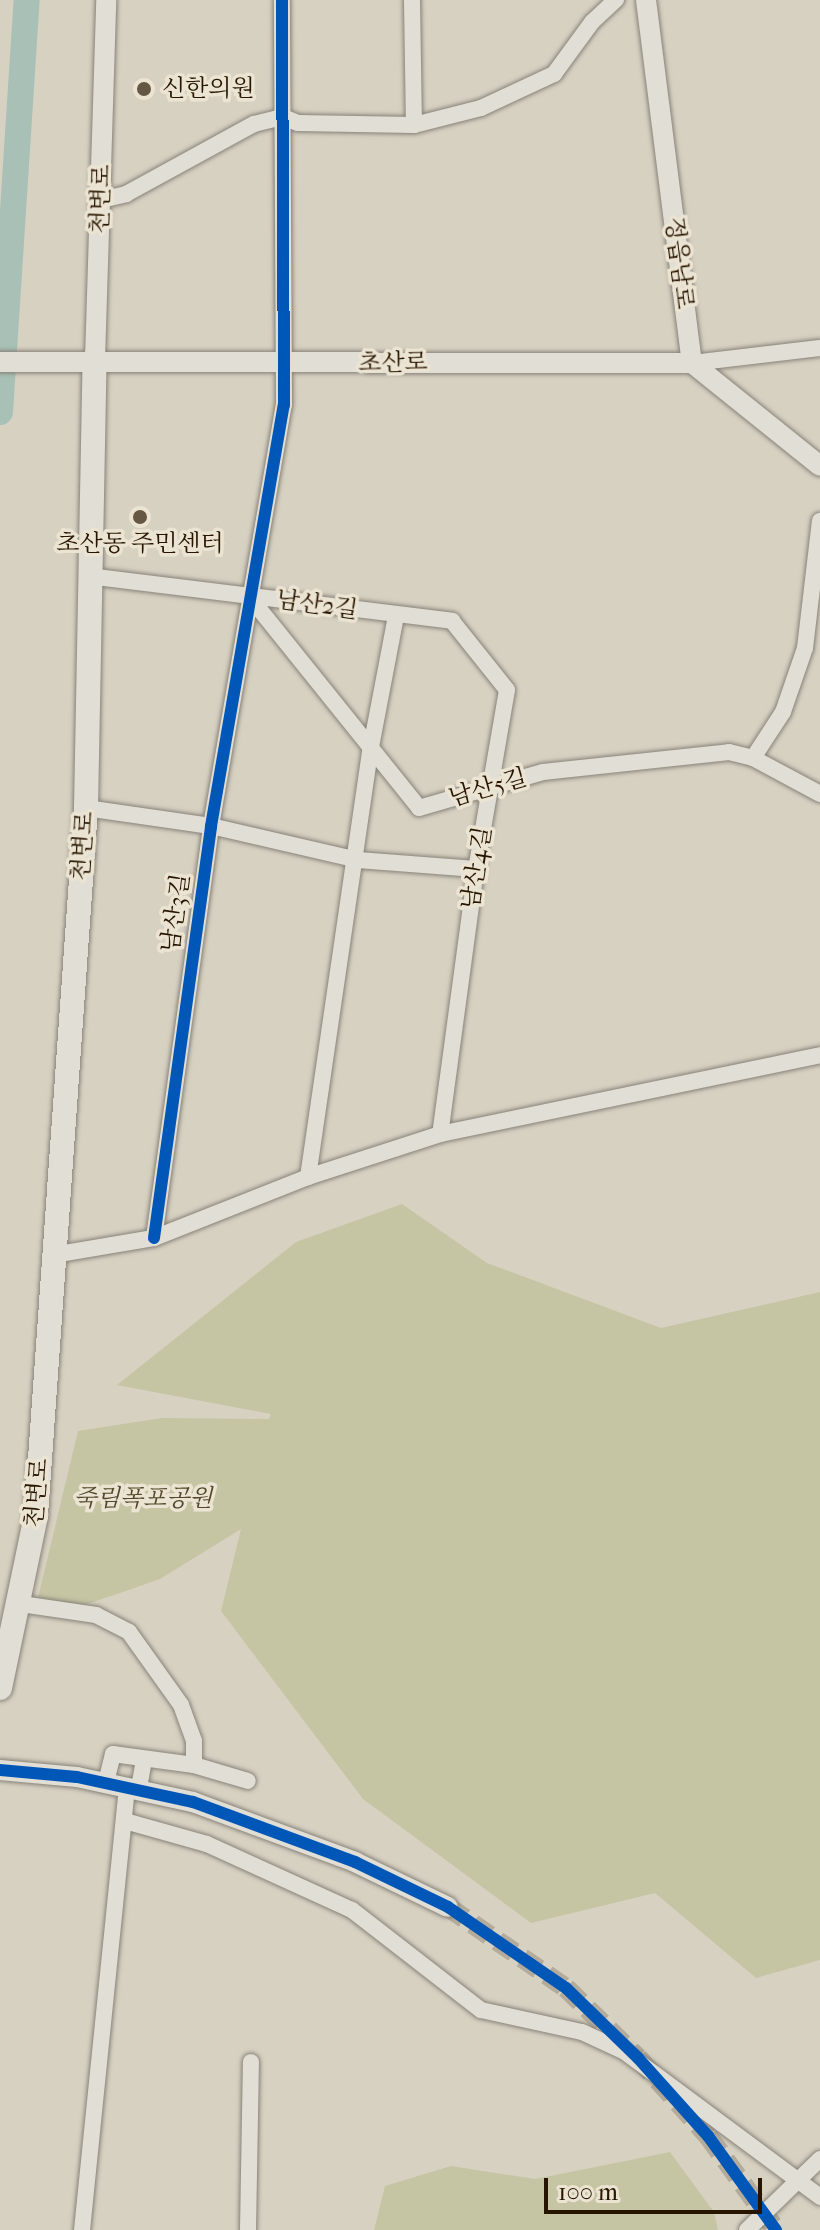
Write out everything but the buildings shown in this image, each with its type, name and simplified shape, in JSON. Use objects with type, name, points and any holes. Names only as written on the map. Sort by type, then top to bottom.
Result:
[{"type":"main road","name":"천변로","points":[[0,1688],[21,1604],[36,1515],[86,808],[88,576],[95,359]]},
{"type":"street","name":"천변로","points":[[95,359],[106,0]]},
{"type":"street","name":"남산3길","points":[[154,1238],[211,826],[287,365],[282,0]]},
{"type":"street","points":[[412,0],[414,125]]},
{"type":"street","points":[[101,200],[126,194],[254,124],[283,117],[298,123],[414,125],[481,108],[554,74],[592,22],[616,0]]},
{"type":"street","name":"정읍남로","points":[[646,0],[692,363]]},
{"type":"street","points":[[692,363],[820,348]]},
{"type":"street","name":"초산로","points":[[0,362],[95,359],[287,365],[692,363]]},
{"type":"street","points":[[692,363],[820,466]]},
{"type":"street","points":[[753,758],[783,712],[805,648],[820,521]]},
{"type":"street","name":"남산2길","points":[[88,576],[452,621]]},
{"type":"street","name":"남산5길","points":[[248,595],[419,808],[491,784],[543,772],[729,752],[753,758],[820,794]]},
{"type":"street","points":[[308,1177],[358,860],[371,747],[396,616]]},
{"type":"street","name":"남산4길","points":[[440,1134],[476,869],[507,690],[452,621]]},
{"type":"street","points":[[86,808],[211,826],[358,860],[476,869]]},
{"type":"street","points":[[53,1255],[154,1238],[308,1177],[440,1134],[820,1055]]},
{"type":"street","points":[[21,1604],[96,1615],[129,1632],[181,1705],[194,1741],[194,1765]]},
{"type":"street","points":[[82,2230],[125,1821],[124,1785],[113,1754],[194,1765],[248,1781]]},
{"type":"street","points":[[124,1785],[144,1759]]},
{"type":"street","points":[[0,1770],[124,1785],[193,1802],[355,1862],[448,1907]]},
{"type":"street","points":[[125,1821],[207,1844],[352,1910],[481,2010],[582,2032],[625,2052],[820,2197]]},
{"type":"street","points":[[248,2230],[251,2062]]},
{"type":"street","points":[[747,2230],[820,2159]]},
{"type":"green space","name":"죽림폭포공원","points":[[402,1204],[487,1263],[661,1328],[820,1292],[820,1960],[756,1978],[655,1893],[531,1923],[363,1799],[221,1611],[241,1529],[160,1579],[117,1594],[81,1606],[38,1598],[78,1431],[162,1418],[269,1419],[271,1414],[117,1385],[296,1242]]},
{"type":"green space","points":[[670,2152],[714,2212],[718,2230],[374,2230],[385,2186],[451,2166],[535,2179]]},
{"type":"waterway","points":[[0,412],[27,0]]},
{"type":"tunnel","points":[[448,1907],[566,1988],[638,2058],[708,2136],[776,2230]]},
{"type":"cycle path","points":[[154,1238],[211,826],[284,405],[282,0]]},
{"type":"cycle path","points":[[0,1770],[77,1777],[193,1802],[355,1862],[448,1907],[566,1988],[638,2058],[708,2136],[776,2230]]},
{"type":"place","name":"신한의원","points":[[144,89]]},
{"type":"place","name":"초산동 주민센터","points":[[140,517]]}]
